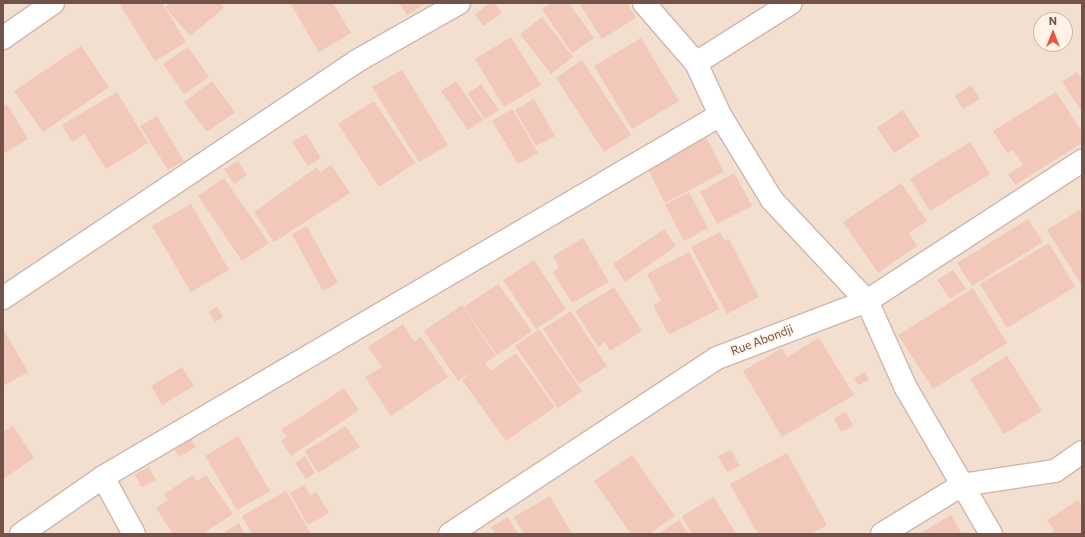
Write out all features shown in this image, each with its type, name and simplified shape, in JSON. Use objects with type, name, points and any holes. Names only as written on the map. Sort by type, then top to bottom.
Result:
[{"type":"street","points":[[3,38],[53,3]]},
{"type":"street","points":[[3,298],[357,61],[459,3]]},
{"type":"street","points":[[644,3],[696,63],[720,115],[772,200],[867,301],[906,388],[991,534]]},
{"type":"street","points":[[696,63],[791,3]]},
{"type":"street","points":[[21,534],[103,477],[720,115]]},
{"type":"street","name":"Rue Abondji","points":[[450,534],[717,358],[867,301],[1082,161]]},
{"type":"street","points":[[882,534],[962,485],[1055,471],[1082,452]]},
{"type":"street","points":[[103,477],[134,534]]},
{"type":"shaded area","points":[[3,3],[1082,3],[1082,534],[3,534]]},
{"type":"building","points":[[123,3],[162,3],[186,42],[155,61],[120,5]]},
{"type":"building","points":[[170,3],[221,3],[224,8],[190,36],[165,7]]},
{"type":"building","points":[[290,3],[333,3],[351,33],[319,52]]},
{"type":"building","points":[[399,3],[426,3],[407,15]]},
{"type":"building","points":[[490,3],[494,3],[502,13],[483,26],[475,14]]},
{"type":"building","points":[[551,3],[569,3],[594,38],[572,53],[542,9]]},
{"type":"building","points":[[579,3],[627,3],[636,18],[602,39]]},
{"type":"building","points":[[542,17],[573,57],[551,74],[520,34]]},
{"type":"building","points":[[511,37],[541,85],[504,107],[475,59]]},
{"type":"building","points":[[641,38],[679,101],[632,129],[594,66]]},
{"type":"building","points":[[81,46],[109,87],[43,132],[14,91]]},
{"type":"building","points":[[188,47],[209,77],[184,94],[163,64]]},
{"type":"building","points":[[582,60],[631,135],[604,152],[556,78]]},
{"type":"building","points":[[402,70],[448,145],[419,162],[372,87]]},
{"type":"building","points":[[1077,72],[1082,79],[1081,110],[1062,82]]},
{"type":"building","points":[[212,81],[235,112],[207,132],[184,102]]},
{"type":"building","points":[[456,81],[483,120],[468,130],[441,91]]},
{"type":"building","points":[[481,84],[499,110],[485,119],[468,94]]},
{"type":"building","points":[[971,85],[980,99],[963,109],[955,96]]},
{"type":"building","points":[[117,92],[148,143],[106,169],[84,134],[72,142],[62,125]]},
{"type":"building","points":[[1056,92],[1082,132],[1082,143],[1015,185],[1008,174],[1023,165],[1013,150],[1007,153],[993,131]]},
{"type":"building","points":[[534,99],[555,136],[536,146],[515,110]]},
{"type":"building","points":[[374,101],[415,163],[379,187],[338,124]]},
{"type":"building","points":[[7,104],[28,139],[3,154],[3,107]]},
{"type":"building","points":[[512,109],[538,153],[518,164],[492,121]]},
{"type":"building","points":[[903,110],[920,136],[894,153],[877,128]]},
{"type":"building","points":[[157,116],[184,161],[168,170],[140,126]]},
{"type":"building","points":[[306,134],[321,158],[308,166],[292,142]]},
{"type":"building","points":[[705,135],[724,172],[665,203],[646,165]]},
{"type":"building","points":[[970,142],[990,174],[930,211],[910,179]]},
{"type":"building","points":[[238,161],[247,175],[234,184],[224,169]]},
{"type":"building","points":[[331,165],[350,193],[274,242],[254,212],[317,167],[320,172]]},
{"type":"building","points":[[734,173],[752,206],[717,224],[700,192]]},
{"type":"building","points":[[224,178],[269,243],[242,261],[198,196]]},
{"type":"building","points":[[901,183],[927,221],[909,233],[917,246],[878,273],[843,222]]},
{"type":"building","points":[[689,192],[708,228],[684,241],[665,205]]},
{"type":"building","points":[[191,204],[229,270],[191,292],[152,226]]},
{"type":"building","points":[[1079,210],[1082,215],[1082,286],[1047,230]]},
{"type":"building","points":[[1028,219],[1043,242],[972,286],[957,263]]},
{"type":"building","points":[[307,226],[338,283],[323,291],[292,234]]},
{"type":"building","points":[[664,229],[676,246],[625,282],[613,264]]},
{"type":"building","points":[[720,232],[725,241],[729,239],[759,297],[727,314],[691,247]]},
{"type":"building","points":[[583,238],[609,282],[572,303],[553,272],[559,268],[553,256]]},
{"type":"building","points":[[1049,243],[1075,287],[1007,328],[980,284]]},
{"type":"building","points":[[689,252],[719,309],[669,335],[653,305],[661,301],[647,274]]},
{"type":"building","points":[[534,260],[566,309],[536,329],[503,280]]},
{"type":"building","points":[[953,270],[966,289],[950,299],[937,280]]},
{"type":"building","points":[[498,284],[532,331],[497,355],[464,307]]},
{"type":"building","points":[[614,287],[642,331],[610,351],[605,342],[598,347],[575,311]]},
{"type":"building","points":[[973,288],[1007,343],[933,389],[898,335]]},
{"type":"building","points":[[462,305],[496,356],[485,363],[491,371],[516,353],[555,407],[506,441],[462,380],[476,369],[458,381],[424,331]]},
{"type":"building","points":[[217,306],[223,317],[215,322],[209,312]]},
{"type":"building","points":[[571,311],[607,366],[579,384],[543,329]]},
{"type":"building","points":[[403,324],[414,342],[421,337],[448,377],[391,416],[365,377],[382,367],[368,347]]},
{"type":"building","points":[[3,329],[28,372],[3,386]]},
{"type":"building","points":[[539,329],[582,391],[558,408],[515,346]]},
{"type":"building","points":[[819,338],[854,395],[782,437],[743,371],[782,348],[787,357]]},
{"type":"building","points":[[1007,356],[1042,411],[1004,434],[970,379]]},
{"type":"building","points":[[182,367],[194,386],[162,405],[151,386]]},
{"type":"building","points":[[865,372],[869,380],[858,385],[854,378]]},
{"type":"building","points":[[344,388],[359,410],[291,456],[281,441],[287,437],[281,430]]},
{"type":"building","points":[[846,412],[853,426],[841,432],[834,418]]},
{"type":"building","points":[[13,426],[34,458],[3,479],[3,432]]},
{"type":"building","points":[[346,426],[360,447],[318,473],[305,451]]},
{"type":"building","points":[[188,434],[196,447],[179,457],[171,443]]},
{"type":"building","points":[[238,436],[270,491],[237,510],[205,456]]},
{"type":"building","points":[[731,450],[740,466],[727,472],[718,456]]},
{"type":"building","points":[[787,453],[827,525],[811,534],[758,534],[730,484]]},
{"type":"building","points":[[632,455],[675,516],[649,534],[631,534],[594,481]]},
{"type":"building","points":[[305,456],[315,473],[306,479],[295,463]]},
{"type":"building","points":[[149,467],[156,480],[141,487],[135,474]]},
{"type":"building","points":[[193,475],[197,481],[206,475],[233,514],[202,534],[173,534],[156,508],[168,500],[164,494]]},
{"type":"building","points":[[304,485],[310,495],[316,491],[329,513],[308,525],[290,493]]},
{"type":"building","points":[[286,491],[311,534],[252,534],[242,516]]},
{"type":"building","points":[[550,496],[572,534],[524,534],[514,517]]},
{"type":"building","points":[[714,497],[736,534],[692,534],[682,516]]},
{"type":"building","points":[[1078,500],[1082,506],[1082,534],[1049,534],[1054,531],[1047,520]]},
{"type":"building","points":[[951,515],[962,534],[919,534]]},
{"type":"building","points":[[508,517],[518,534],[496,534],[491,527]]},
{"type":"building","points":[[679,520],[688,534],[658,534]]},
{"type":"building","points":[[239,523],[245,534],[221,534]]}]
